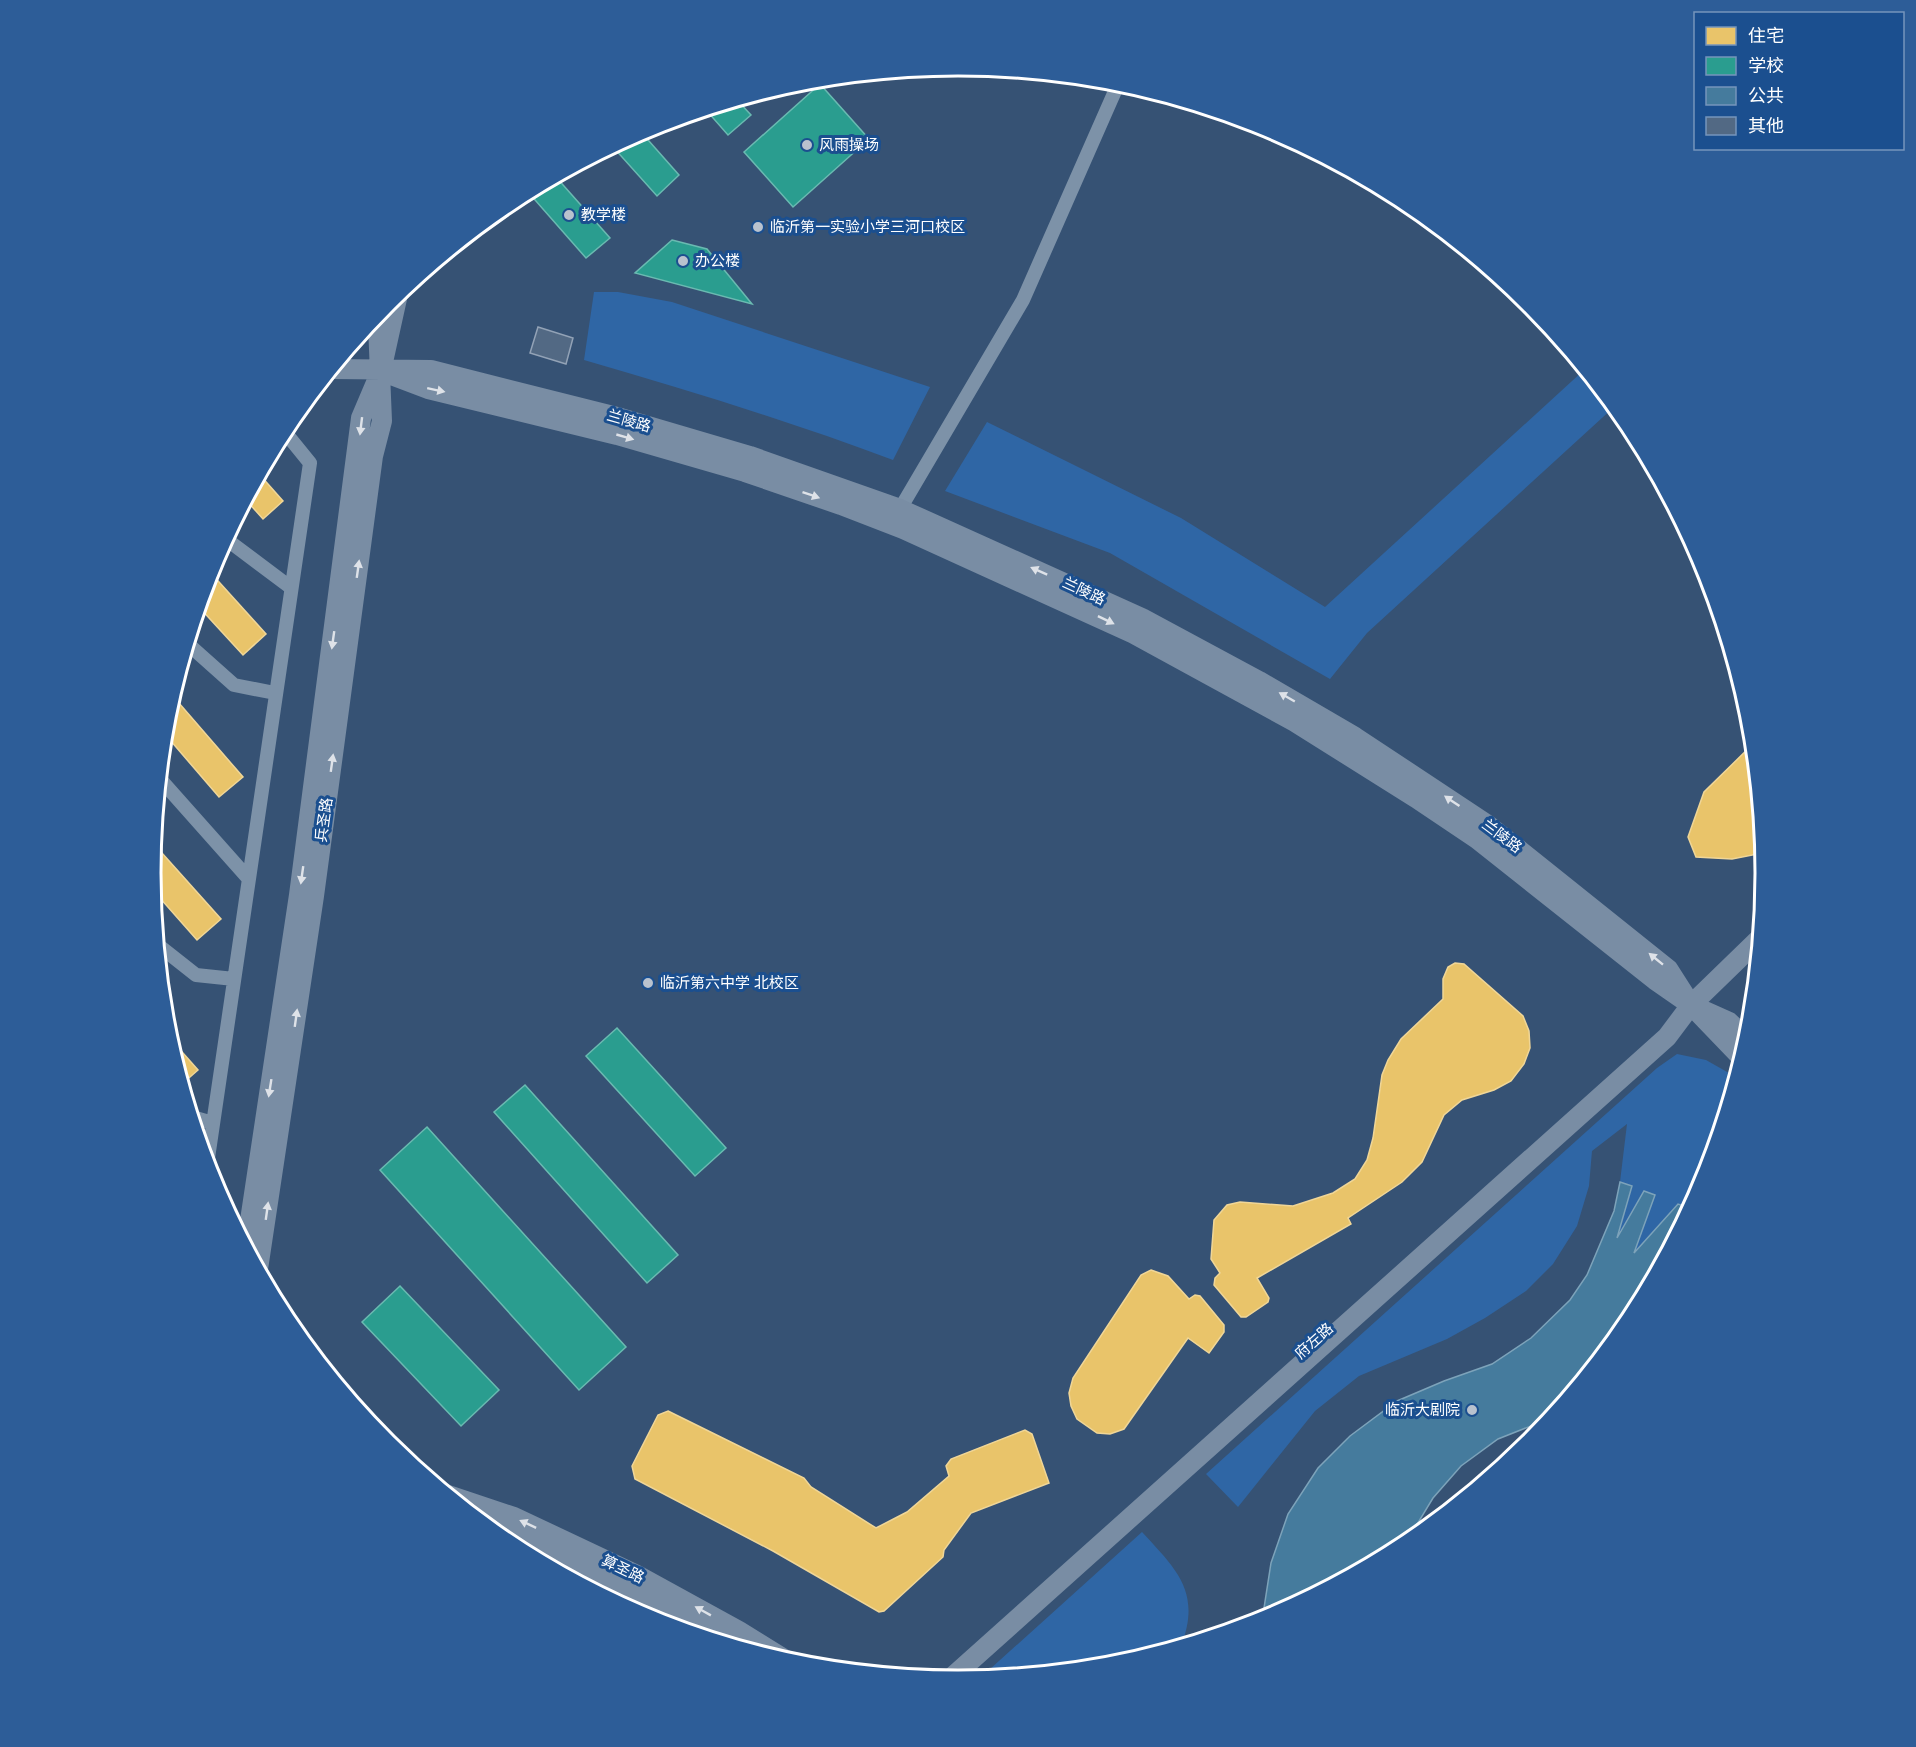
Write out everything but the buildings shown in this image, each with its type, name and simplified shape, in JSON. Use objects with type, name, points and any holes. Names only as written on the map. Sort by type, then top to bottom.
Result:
[{"type":"main road","name":"兵圣路","points":[[248,1235],[299,895],[361,418],[381,371],[395,309]]},
{"type":"main road","name":"兵圣路","points":[[260,1257],[314,896],[373,456],[382,421],[378,327]]},
{"type":"main road","name":"兰陵路","points":[[349,360],[428,389],[566,421],[766,480],[903,529],[1116,625],[1295,722],[1416,798],[1477,839],[1655,980],[1691,1005],[1729,1022],[1739,1032]]},
{"type":"main road","name":"兰陵路","points":[[341,369],[431,370],[570,404],[750,456],[900,509],[1142,618],[1259,681],[1355,737],[1488,825],[1668,969],[1691,1005],[1735,1051]]},
{"type":"main road","name":"府左路","points":[[948,1670],[1691,1005],[1751,947]]},
{"type":"main road","name":"府左路","points":[[960,1670],[1658,1044],[1691,1005],[1730,978],[1750,960]]},
{"type":"main road","name":"算圣路","points":[[468,1502],[514,1517],[637,1575],[762,1645]]},
{"type":"main road","name":"算圣路","points":[[512,1534],[630,1590],[695,1625]]},
{"type":"street","points":[[900,509],[1023,300],[1114,92]]},
{"type":"street","points":[[210,1147],[310,463],[290,439]]},
{"type":"street","points":[[233,544],[290,587]]},
{"type":"street","points":[[193,649],[234,685],[275,693]]},
{"type":"street","points":[[166,786],[248,878]]},
{"type":"street","points":[[165,951],[196,975],[234,979]]},
{"type":"street","points":[[200,1119],[213,1123]]},
{"type":"shaded area","points":[[594,292],[618,292],[672,302],[930,387],[893,460],[739,407],[584,360]]},
{"type":"shaded area","points":[[1579,375],[1608,413],[1367,633],[1330,679],[1110,553],[945,491],[987,422],[1181,518],[1325,607]]},
{"type":"shaded area","points":[[1677,1054],[1706,1060],[1730,1073],[1713,1130],[1682,1205],[1678,1204],[1634,1253],[1654,1195],[1644,1191],[1617,1238],[1632,1187],[1620,1182],[1627,1124],[1592,1151],[1589,1186],[1577,1226],[1553,1264],[1526,1291],[1447,1339],[1359,1376],[1315,1411],[1238,1507],[1206,1474],[1657,1068]]},
{"type":"shaded area","points":[[1142,1532],[1175,1570],[1182,1583],[1189,1611],[1184,1637],[1113,1655],[1062,1664],[990,1669]]},
{"type":"place","name":"风雨操场","points":[[807,145]]},
{"type":"place","name":"教学楼","points":[[569,215]]},
{"type":"place","name":"临沂第一实验小学三河口校区","points":[[758,227]]},
{"type":"place","name":"办公楼","points":[[683,261]]},
{"type":"place","name":"临沂第六中学 北校区","points":[[648,983]]},
{"type":"place","name":"临沂大剧院","points":[[1472,1410]]}]
